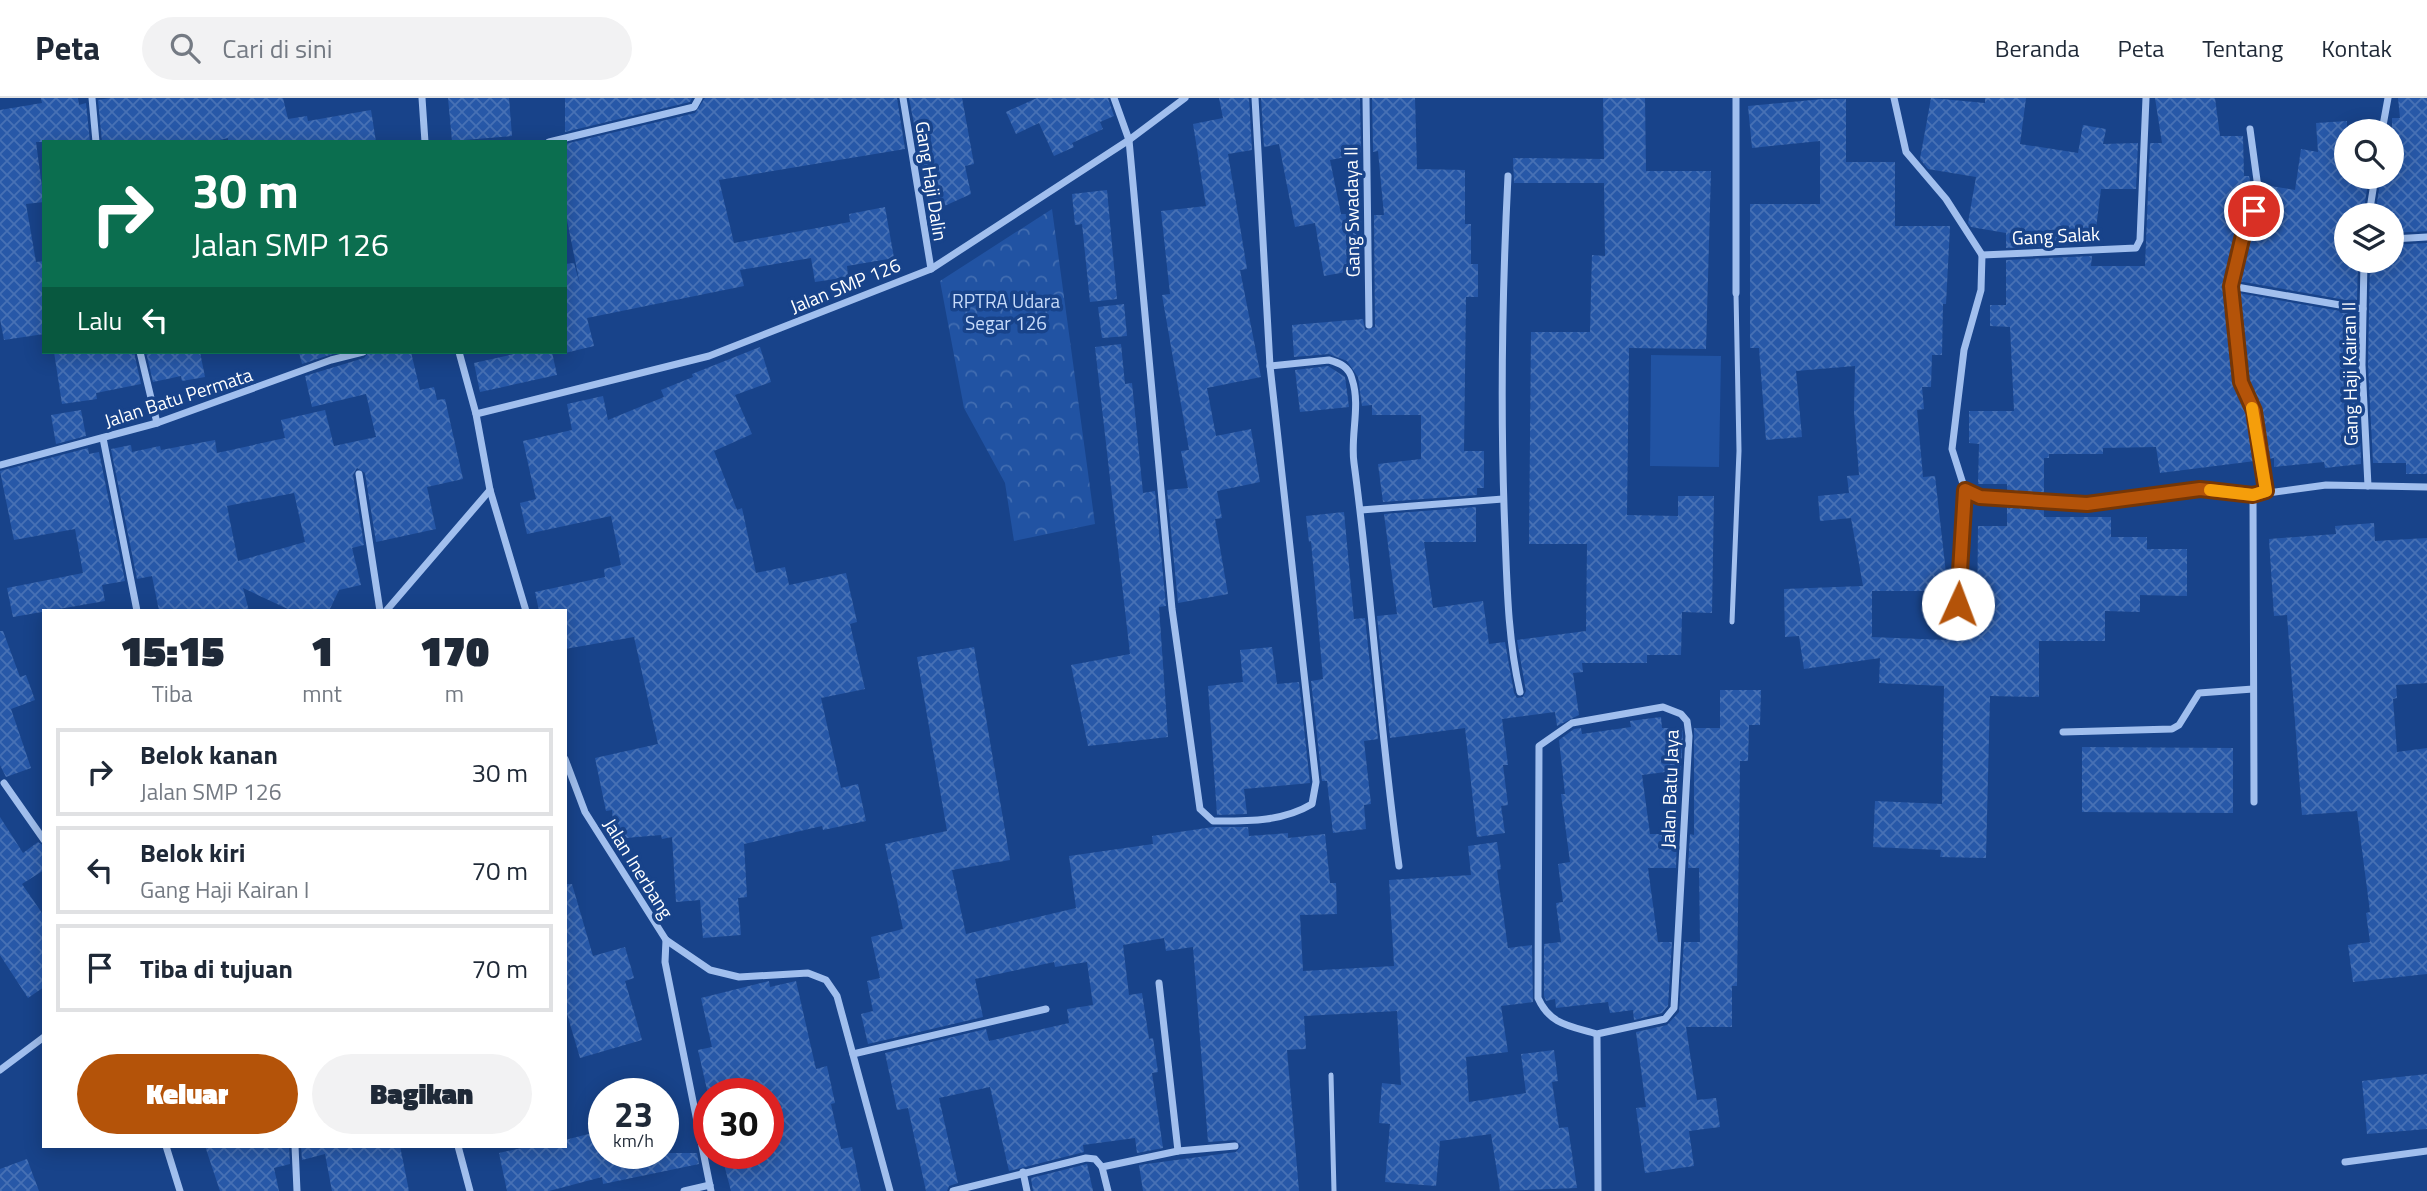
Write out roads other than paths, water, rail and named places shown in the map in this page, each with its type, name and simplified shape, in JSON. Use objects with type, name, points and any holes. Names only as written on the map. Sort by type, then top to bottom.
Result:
[{"type":"street","points":[[92,98],[96,140]]},
{"type":"street","points":[[422,98],[425,140]]},
{"type":"street","points":[[557,140],[694,107],[699,98]]},
{"type":"street","name":"Gang Haji Dalin","points":[[903,98],[931,269]]},
{"type":"street","points":[[1114,98],[1129,140],[1172,609],[1197,796],[1200,809],[1213,821],[1257,821],[1297,813],[1312,804],[1316,782],[1270,366],[1255,98]]},
{"type":"street","name":"Jalan SMP 126","points":[[477,414],[709,356],[931,269],[1129,140],[1185,98]]},
{"type":"street","name":"Gang Swadaya II","points":[[1366,98],[1369,325]]},
{"type":"street","points":[[1736,98],[1737,293]]},
{"type":"street","points":[[1894,98],[1906,152],[1946,199],[1982,255],[1981,290],[1964,351],[1952,449],[1965,490],[1958,604]]},
{"type":"street","name":"Gang Salak","points":[[1982,255],[2132,250],[2140,240],[2146,98]]},
{"type":"street","points":[[2384,119],[2388,98]]},
{"type":"street","points":[[2250,129],[2259,195],[2243,235],[2231,286],[2241,382],[2254,411],[2266,491]]},
{"type":"street","points":[[1508,176],[1502,306],[1503,499],[1510,639],[1520,692]]},
{"type":"street","points":[[2404,238],[2427,237]]},
{"type":"street","name":"Gang Haji Kairan II","points":[[2364,273],[2363,411],[2368,486]]},
{"type":"street","points":[[2231,286],[2363,309]]},
{"type":"street","points":[[140,354],[157,423]]},
{"type":"street","name":"Jalan Batu Permata","points":[[0,465],[157,423],[320,364],[356,354]]},
{"type":"street","points":[[460,354],[477,414],[490,490],[525,609]]},
{"type":"street","points":[[1270,366],[1329,360],[1349,370],[1355,394],[1353,459],[1361,510],[1383,753],[1399,866]]},
{"type":"street","points":[[103,438],[136,609]]},
{"type":"street","points":[[359,474],[380,609]]},
{"type":"street","points":[[1965,490],[1980,497],[2087,504],[2200,489],[2253,495],[2266,491],[2427,486]]},
{"type":"street","points":[[388,609],[490,490]]},
{"type":"street","points":[[2253,495],[2254,803]]},
{"type":"street","points":[[1361,510],[1503,499]]},
{"type":"street","points":[[2063,732],[2172,729],[2179,725],[2199,693],[2253,689]]},
{"type":"street","name":"Jalan Batu Jaya","points":[[1663,707],[1681,714],[1687,721],[1689,736],[1674,1008],[1665,1019],[1597,1034],[1558,1022],[1545,1014],[1538,998],[1539,746],[1572,723],[1663,707]]},
{"type":"street","name":"Jalan Inerbang","points":[[567,764],[585,812],[666,940],[710,970],[739,977],[808,973],[826,980],[837,996],[890,1191]]},
{"type":"street","points":[[4,783],[42,837]]},
{"type":"street","points":[[666,940],[665,962],[711,1188],[684,1191]]},
{"type":"street","points":[[1159,983],[1178,1151]]},
{"type":"street","points":[[853,1054],[1046,1009]]},
{"type":"street","points":[[1597,1034],[1598,1191]]},
{"type":"street","points":[[0,1070],[42,1038]]},
{"type":"street","points":[[1102,1167],[1178,1151],[1235,1146]]},
{"type":"street","points":[[167,1148],[180,1191]]},
{"type":"street","points":[[295,1148],[297,1191]]},
{"type":"street","points":[[459,1148],[470,1191]]},
{"type":"street","points":[[2345,1162],[2427,1151]]},
{"type":"street","points":[[953,1191],[1086,1158],[1095,1159],[1102,1167],[1108,1191]]},
{"type":"street","points":[[1023,1172],[1027,1191]]},
{"type":"lane","points":[[1732,622],[1739,451],[1737,293]]},
{"type":"lane","points":[[1331,1075],[1334,1191]]},
{"type":"park label","name":"RPTRA Udara Segar 126","points":[[1006,311]]}]
